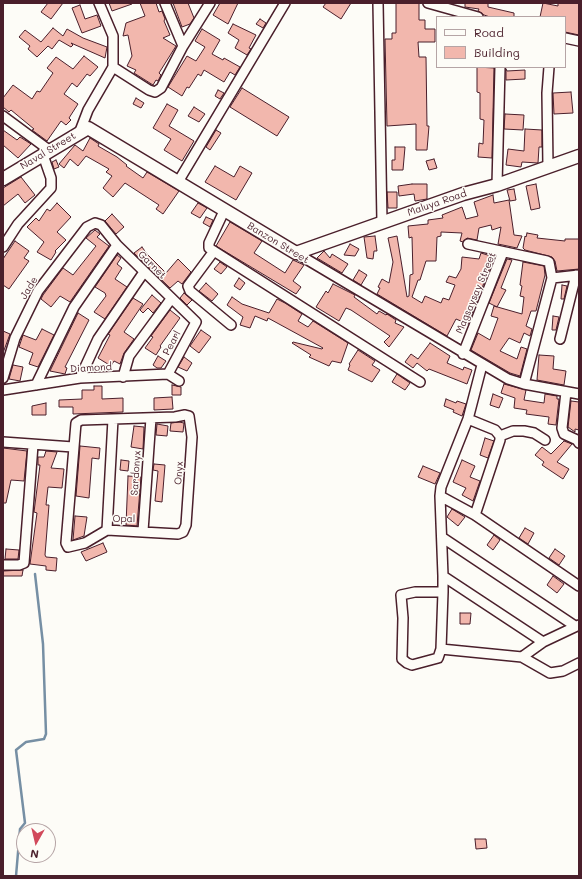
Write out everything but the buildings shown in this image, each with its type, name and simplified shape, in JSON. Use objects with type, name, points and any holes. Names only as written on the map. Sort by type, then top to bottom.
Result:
[{"type":"street","points":[[80,131],[88,110],[113,66],[113,36],[99,3]]},
{"type":"street","points":[[165,3],[183,46]]},
{"type":"street","points":[[113,66],[149,90],[155,92],[161,88],[183,46],[210,3]]},
{"type":"street","points":[[178,182],[285,3]]},
{"type":"street","points":[[376,3],[382,222]]},
{"type":"street","points":[[428,3],[474,16]]},
{"type":"street","points":[[566,38],[579,41]]},
{"type":"street","points":[[497,185],[500,68]]},
{"type":"street","points":[[548,167],[549,68]]},
{"type":"street","points":[[3,116],[46,153],[51,178],[51,188],[18,224],[3,247]]},
{"type":"street","name":"Naval Street","points":[[3,179],[80,131],[88,128],[95,131]]},
{"type":"street","name":"Banzon Street","points":[[95,131],[224,211],[508,380],[579,394]]},
{"type":"street","name":"Maluya Road","points":[[296,253],[463,194],[497,185],[579,156]]},
{"type":"street","points":[[224,211],[209,243],[209,248],[420,382]]},
{"type":"street","name":"Garnet","points":[[95,223],[101,225],[117,246],[196,322]]},
{"type":"street","name":"Jade","points":[[3,378],[15,338],[38,291],[87,227],[95,223]]},
{"type":"street","points":[[468,244],[503,252]]},
{"type":"street","points":[[36,385],[74,307],[117,246]]},
{"type":"street","points":[[214,252],[188,286],[190,290],[231,324]]},
{"type":"street","name":"Magsaysay Street","points":[[463,354],[503,252],[549,262],[552,278]]},
{"type":"street","points":[[80,378],[98,339],[144,272]]},
{"type":"street","points":[[524,384],[552,278],[578,275],[560,339]]},
{"type":"street","points":[[123,377],[129,356],[171,299]]},
{"type":"street","name":"Pearl","points":[[168,374],[196,322]]},
{"type":"street","points":[[443,592],[415,592],[401,595],[403,618],[402,659],[412,664],[428,661],[438,658],[441,648],[443,592],[443,538],[440,496],[441,487],[468,419],[482,365]]},
{"type":"street","points":[[168,374],[180,381]]},
{"type":"street","name":"Diamond","points":[[3,390],[80,378],[168,374]]},
{"type":"street","points":[[566,392],[562,428],[564,434],[577,440],[579,443]]},
{"type":"street","name":"Onyx","points":[[151,418],[190,416],[192,437],[186,525],[183,532]]},
{"type":"street","points":[[3,442],[73,447],[76,423],[81,420],[151,418]]},
{"type":"street","name":"Sardonyx","points":[[143,531],[151,418]]},
{"type":"street","points":[[107,530],[113,419]]},
{"type":"street","points":[[468,419],[496,430],[500,436],[500,440],[475,514]]},
{"type":"street","points":[[500,436],[513,431],[524,431],[534,433],[545,440]]},
{"type":"street","points":[[3,565],[19,566],[24,563],[33,445]]},
{"type":"street","name":"Opal","points":[[73,447],[66,543],[68,547],[85,543],[107,530],[178,534],[183,532]]},
{"type":"street","points":[[440,496],[475,514],[579,586]]},
{"type":"street","points":[[443,538],[577,625]]},
{"type":"street","points":[[443,576],[543,642]]},
{"type":"street","points":[[522,657],[543,642],[577,625]]},
{"type":"street","points":[[441,648],[522,657],[550,673],[563,671],[579,663]]},
{"type":"waterway","points":[[16,876],[20,829],[25,823],[16,750],[26,742],[44,739],[46,734],[43,644],[35,574]]}]
